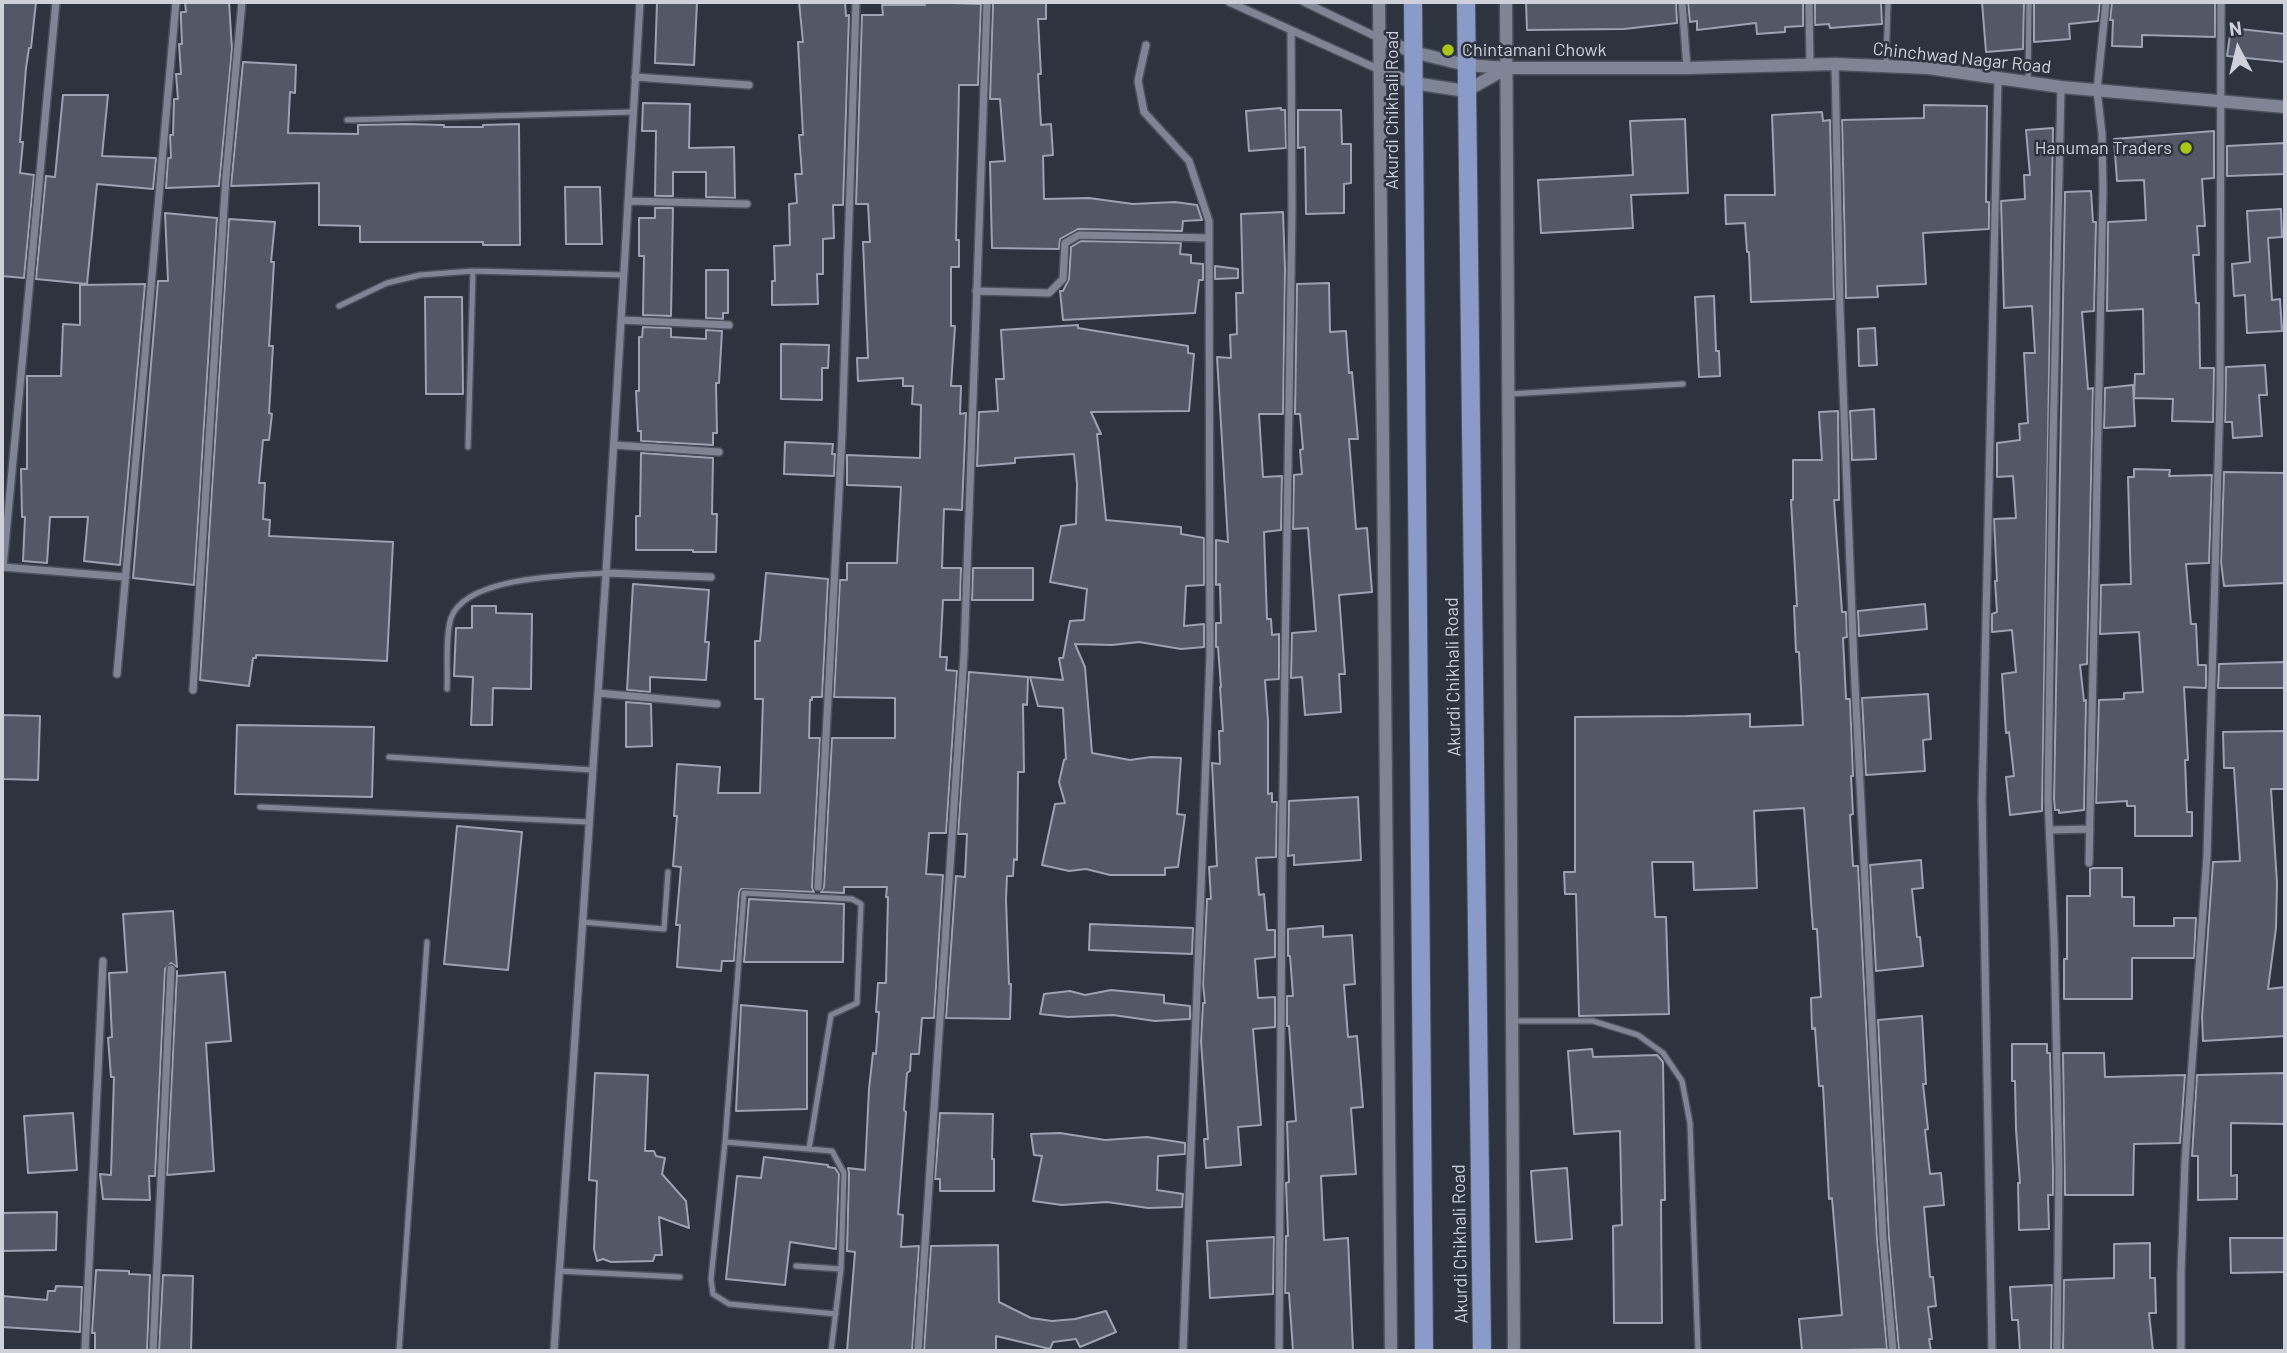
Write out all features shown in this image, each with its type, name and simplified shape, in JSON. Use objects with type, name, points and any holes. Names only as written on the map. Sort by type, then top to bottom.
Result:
[{"type":"main road","name":"Akurdi Chikhali Road","points":[[1413,2],[1424,1351]]},
{"type":"main road","name":"Akurdi Chikhali Road","points":[[1466,2],[1482,1351]]},
{"type":"street","points":[[56,2],[2,567],[126,577]]},
{"type":"street","points":[[117,674],[176,2]]},
{"type":"street","points":[[193,690],[226,176],[242,2]]},
{"type":"street","points":[[554,1351],[625,275],[640,2]]},
{"type":"street","points":[[817,887],[842,435],[856,2]]},
{"type":"street","points":[[918,1351],[964,654],[987,2]]},
{"type":"street","points":[[1229,2],[1413,83],[1466,91],[1507,68]]},
{"type":"street","points":[[1304,2],[1379,37]]},
{"type":"street","points":[[1379,2],[1391,1351]]},
{"type":"street","points":[[1506,2],[1514,1351]]},
{"type":"street","points":[[1682,2],[1688,68]]},
{"type":"street","points":[[1809,2],[1810,65]]},
{"type":"street","points":[[2089,863],[2104,189],[2097,90],[2106,2]]},
{"type":"street","points":[[2181,1351],[2185,1161],[2207,856],[2220,396],[2221,2]]},
{"type":"street","points":[[1279,1351],[1282,872],[1292,209],[1291,30]]},
{"type":"street","name":"Chinchwad Nagar Road","points":[[1379,37],[1413,52],[1466,65],[1507,68],[1688,68],[1835,64],[1928,68],[2061,87],[2285,107]]},
{"type":"street","points":[[1146,45],[1138,81],[1144,111],[1189,161],[1209,221],[1210,656],[1183,1351]]},
{"type":"street","points":[[1835,64],[1840,311],[1855,705],[1881,1213],[1893,1351]]},
{"type":"street","points":[[635,76],[750,85]]},
{"type":"street","points":[[1992,1351],[1982,799],[1998,78]]},
{"type":"street","points":[[2057,1351],[2059,1171],[2048,799],[2061,87]]},
{"type":"street","points":[[628,201],[747,204]]},
{"type":"street","points":[[976,291],[1049,293],[1063,279],[1065,243],[1079,235],[1209,238]]},
{"type":"street","points":[[621,320],[729,325]]},
{"type":"street","points":[[614,444],[719,452]]},
{"type":"street","points":[[606,573],[711,577]]},
{"type":"street","points":[[598,693],[717,704]]},
{"type":"street","points":[[2050,830],[2090,829]]},
{"type":"street","points":[[85,1351],[103,961]]},
{"type":"street","points":[[153,1351],[171,969]]},
{"type":"lane","points":[[1886,66],[1888,2]]},
{"type":"lane","points":[[2028,82],[2029,2]]},
{"type":"lane","points":[[347,120],[632,112]]},
{"type":"lane","points":[[468,447],[473,271]]},
{"type":"lane","points":[[340,306],[387,283],[420,275],[473,271],[625,275]]},
{"type":"lane","points":[[1509,394],[1683,384]]},
{"type":"lane","points":[[447,689],[450,621],[456,607],[467,597],[490,587],[524,581],[606,573]]},
{"type":"lane","points":[[389,757],[593,770]]},
{"type":"lane","points":[[260,807],[589,822]]},
{"type":"lane","points":[[582,922],[664,929],[668,872]]},
{"type":"lane","points":[[809,1149],[831,1015],[858,1003],[863,913],[861,904],[852,899],[744,893],[725,1142],[711,1279],[713,1294],[729,1304],[836,1314]]},
{"type":"lane","points":[[399,1351],[427,942]]},
{"type":"lane","points":[[1512,1021],[1593,1021],[1638,1035],[1663,1053],[1682,1081],[1690,1123],[1698,1351]]},
{"type":"lane","points":[[725,1142],[832,1151],[844,1172],[841,1269],[831,1351]]},
{"type":"lane","points":[[796,1266],[841,1269]]},
{"type":"lane","points":[[559,1271],[680,1277]]},
{"type":"building","points":[[2,2],[36,2],[26,68],[20,142],[23,142],[20,173],[34,175],[24,278],[2,276]]},
{"type":"building","points":[[185,2],[229,2],[232,49],[219,186],[166,188],[168,158],[171,158],[170,135],[173,135],[174,99],[178,99],[176,74],[181,74],[179,44],[182,44],[181,12],[186,12]]},
{"type":"building","points":[[657,2],[697,2],[694,65],[655,63]]},
{"type":"building","points":[[799,2],[845,2],[846,16],[849,15],[843,205],[833,205],[834,238],[823,239],[823,274],[817,274],[818,304],[772,305],[772,281],[775,281],[774,246],[790,245],[789,204],[797,203],[795,174],[802,174],[799,135],[803,135],[798,42],[803,42]]},
{"type":"building","points":[[925,2],[981,4],[978,85],[959,85],[956,240],[959,240],[959,267],[951,267],[951,326],[955,326],[951,386],[961,386],[960,414],[966,413],[962,510],[944,509],[942,568],[961,568],[960,600],[943,600],[940,657],[947,657],[946,670],[957,671],[946,833],[929,833],[926,874],[943,875],[934,1018],[922,1018],[919,1054],[911,1054],[910,1071],[907,1073],[904,1110],[906,1112],[898,1214],[903,1215],[901,1247],[919,1246],[912,1351],[847,1351],[855,1252],[847,1251],[848,1168],[865,1170],[869,1089],[873,1053],[876,1054],[879,1012],[876,1012],[878,983],[886,983],[888,897],[887,887],[844,887],[844,893],[821,892],[824,887],[832,738],[895,738],[895,698],[834,697],[840,580],[847,580],[847,563],[897,563],[901,487],[847,485],[847,455],[920,458],[921,405],[912,404],[913,386],[903,386],[903,378],[858,381],[857,358],[868,358],[863,242],[870,242],[868,204],[856,204],[862,15],[883,15],[882,5],[925,5]]},
{"type":"building","points":[[995,2],[1046,2],[1046,19],[1038,19],[1041,74],[1038,74],[1041,125],[1051,124],[1053,155],[1043,156],[1044,199],[1089,198],[1133,204],[1175,202],[1197,205],[1202,220],[1183,221],[1182,231],[1078,229],[1060,239],[1059,249],[992,248],[990,162],[1005,161],[1000,99],[990,99]]},
{"type":"building","points":[[1526,2],[1676,2],[1677,23],[1624,29],[1527,30]]},
{"type":"building","points":[[1688,2],[1803,2],[1803,26],[1785,27],[1785,32],[1757,34],[1756,23],[1697,30],[1697,21],[1690,22]]},
{"type":"building","points":[[1815,2],[1881,2],[1882,24],[1830,28],[1829,24],[1815,25]]},
{"type":"building","points":[[1982,2],[2024,2],[2023,49],[1986,52]]},
{"type":"building","points":[[2034,2],[2100,2],[2098,21],[2069,24],[2070,39],[2034,42]]},
{"type":"building","points":[[2112,2],[2215,2],[2215,37],[2142,35],[2142,47],[2112,46]]},
{"type":"building","points":[[2231,28],[2285,34],[2285,62],[2227,56]]},
{"type":"building","points":[[243,62],[296,65],[295,93],[290,92],[288,133],[358,134],[358,125],[483,127],[519,124],[520,245],[483,245],[483,242],[360,242],[360,226],[319,225],[319,183],[231,186]]},
{"type":"building","points":[[63,95],[108,95],[102,156],[156,158],[153,189],[97,184],[87,284],[36,279],[46,176],[55,177]]},
{"type":"building","points":[[643,103],[690,104],[689,148],[734,147],[735,198],[706,197],[706,172],[673,172],[673,196],[655,196],[656,131],[642,131]]},
{"type":"building","points":[[1924,105],[1987,106],[1986,202],[1989,202],[1989,229],[1923,233],[1926,284],[1877,286],[1878,297],[1846,298],[1842,120],[1924,118]]},
{"type":"building","points":[[1281,108],[1285,110],[1286,148],[1249,151],[1246,111]]},
{"type":"building","points":[[1298,110],[1341,110],[1342,144],[1351,144],[1351,183],[1344,184],[1344,213],[1306,214],[1305,147],[1298,148]]},
{"type":"building","points":[[1822,112],[1823,121],[1830,120],[1834,299],[1751,302],[1745,223],[1726,224],[1725,195],[1775,195],[1772,115]]},
{"type":"building","points":[[1685,119],[1688,193],[1631,195],[1633,228],[1541,233],[1538,180],[1633,175],[1630,121]]},
{"type":"building","points":[[2053,128],[2042,811],[2010,815],[2006,777],[2014,776],[2009,732],[2006,733],[2002,674],[2016,672],[2012,630],[1992,632],[1992,614],[1997,612],[1994,519],[2016,518],[2013,476],[1997,477],[1997,443],[2020,440],[2019,424],[2028,423],[2024,353],[2035,353],[2032,306],[2004,308],[2001,201],[2025,199],[2024,175],[2030,175],[2026,130]]},
{"type":"building","points":[[2214,131],[2214,178],[2202,179],[2205,226],[2197,226],[2199,255],[2193,255],[2196,303],[2199,303],[2200,368],[2214,368],[2213,422],[2172,421],[2173,399],[2134,398],[2135,374],[2144,374],[2143,309],[2107,311],[2108,222],[2146,220],[2144,180],[2117,181],[2114,139]]},
{"type":"building","points":[[2285,143],[2285,174],[2227,176],[2227,146]]},
{"type":"building","points":[[565,187],[600,187],[602,244],[566,244]]},
{"type":"building","points":[[2091,191],[2093,222],[2096,222],[2094,311],[2082,312],[2088,389],[2093,388],[2087,664],[2080,665],[2084,701],[2086,700],[2084,810],[2059,813],[2059,810],[2055,810],[2054,799],[2065,192]]},
{"type":"building","points":[[655,208],[673,208],[671,316],[643,315],[644,256],[639,256],[639,218],[655,218]]},
{"type":"building","points":[[2281,209],[2282,237],[2268,238],[2272,300],[2280,299],[2282,331],[2247,333],[2245,295],[2234,296],[2232,264],[2250,262],[2247,211]]},
{"type":"building","points":[[1283,212],[1283,414],[1259,414],[1263,477],[1282,476],[1281,530],[1264,532],[1267,619],[1271,619],[1272,635],[1279,634],[1279,679],[1265,680],[1268,794],[1272,793],[1272,802],[1277,802],[1276,857],[1256,858],[1259,895],[1264,894],[1267,930],[1275,930],[1275,957],[1255,959],[1258,998],[1275,997],[1275,1027],[1253,1029],[1261,1125],[1238,1127],[1241,1165],[1206,1168],[1204,1139],[1208,1139],[1201,1041],[1205,1003],[1203,984],[1207,899],[1211,899],[1209,867],[1217,866],[1212,763],[1220,764],[1219,731],[1223,731],[1216,647],[1216,623],[1221,623],[1220,584],[1216,585],[1216,540],[1228,542],[1217,357],[1231,358],[1230,335],[1237,334],[1236,293],[1243,293],[1241,214]]},
{"type":"building","points":[[165,213],[217,218],[194,585],[133,578],[158,281],[168,281]]},
{"type":"building","points":[[229,219],[275,222],[269,346],[273,346],[269,413],[272,414],[269,440],[263,440],[259,483],[265,483],[263,519],[270,520],[269,536],[393,542],[387,661],[256,655],[256,658],[253,658],[249,686],[200,680]]},
{"type":"building","points":[[1081,241],[1181,243],[1180,254],[1191,255],[1191,263],[1203,264],[1203,280],[1199,280],[1195,313],[1063,320],[1060,291],[1063,291],[1069,279],[1071,247]]},
{"type":"building","points":[[1215,266],[1238,269],[1238,278],[1215,279]]},
{"type":"building","points":[[706,270],[728,270],[728,313],[723,313],[723,319],[706,318]]},
{"type":"building","points":[[1329,283],[1330,332],[1346,331],[1349,373],[1352,372],[1358,439],[1349,439],[1356,529],[1367,528],[1372,592],[1339,595],[1345,674],[1339,674],[1341,712],[1305,715],[1302,677],[1291,678],[1292,633],[1316,631],[1308,528],[1293,529],[1294,475],[1302,474],[1300,450],[1303,449],[1300,414],[1295,414],[1297,284]]},
{"type":"building","points":[[145,284],[120,565],[84,561],[88,517],[50,517],[47,563],[23,561],[25,517],[22,517],[21,469],[27,469],[27,376],[61,376],[63,324],[80,325],[80,285]]},
{"type":"building","points":[[1714,296],[1716,351],[1719,351],[1720,376],[1699,377],[1695,297]]},
{"type":"building","points":[[425,297],[462,297],[463,394],[426,394]]},
{"type":"building","points":[[1078,325],[1078,328],[1188,346],[1188,353],[1194,354],[1189,411],[1091,412],[1101,434],[1097,434],[1106,520],[1181,527],[1181,534],[1204,538],[1204,585],[1186,586],[1184,626],[1204,624],[1204,647],[1181,649],[1139,642],[1112,645],[1075,644],[1085,667],[1092,753],[1130,760],[1151,757],[1181,758],[1177,814],[1185,815],[1178,867],[1165,868],[1165,875],[1110,875],[1086,869],[1069,871],[1042,865],[1055,804],[1065,803],[1059,782],[1066,759],[1063,708],[1038,706],[1030,677],[1063,680],[1059,658],[1063,658],[1070,621],[1084,620],[1087,589],[1050,582],[1061,526],[1076,524],[1077,484],[1074,454],[1015,458],[1015,463],[977,466],[979,412],[998,411],[996,379],[1004,379],[1001,330]]},
{"type":"building","points":[[643,327],[671,328],[671,337],[706,339],[706,330],[722,331],[719,383],[716,383],[717,433],[713,433],[713,445],[641,441],[636,391],[639,391],[639,337],[642,337]]},
{"type":"building","points":[[1875,328],[1877,365],[1859,366],[1858,329]]},
{"type":"building","points":[[781,344],[829,345],[828,368],[822,368],[822,400],[781,399]]},
{"type":"building","points":[[2265,365],[2267,395],[2259,395],[2262,436],[2233,438],[2232,422],[2225,422],[2226,367]]},
{"type":"building","points":[[2133,385],[2135,426],[2104,428],[2105,388]]},
{"type":"building","points":[[1874,409],[1876,459],[1852,460],[1850,411]]},
{"type":"building","points":[[1838,411],[1839,500],[1834,500],[1842,612],[1846,612],[1847,637],[1843,638],[1846,699],[1850,699],[1853,776],[1853,814],[1850,815],[1853,866],[1858,866],[1877,1239],[1887,1349],[1802,1351],[1799,1319],[1842,1315],[1832,1198],[1829,1199],[1823,1086],[1819,1086],[1815,1028],[1812,1029],[1811,998],[1821,997],[1817,929],[1813,929],[1804,808],[1754,811],[1757,888],[1694,890],[1693,862],[1652,862],[1655,917],[1666,917],[1669,1014],[1579,1016],[1576,894],[1565,894],[1564,872],[1575,872],[1575,717],[1750,714],[1750,727],[1803,725],[1794,606],[1797,606],[1791,500],[1793,460],[1822,460],[1819,412]]},
{"type":"building","points":[[785,442],[833,444],[834,476],[784,474]]},
{"type":"building","points":[[641,453],[713,458],[712,514],[717,514],[716,552],[636,550],[636,516],[640,516]]},
{"type":"building","points":[[2134,469],[2170,470],[2169,476],[2212,475],[2209,563],[2186,564],[2191,624],[2196,624],[2198,665],[2206,665],[2206,688],[2184,687],[2188,760],[2185,760],[2187,812],[2192,812],[2192,836],[2135,836],[2135,806],[2127,806],[2127,801],[2096,803],[2099,700],[2124,699],[2124,693],[2143,692],[2139,632],[2100,634],[2101,585],[2131,584],[2128,477],[2134,477]]},
{"type":"building","points":[[2224,472],[2285,473],[2285,583],[2224,586],[2221,562]]},
{"type":"building","points":[[973,568],[1033,568],[1033,600],[972,600]]},
{"type":"building","points":[[766,573],[828,579],[822,697],[812,697],[810,700],[809,738],[820,738],[812,887],[814,892],[741,889],[734,961],[722,961],[721,971],[677,967],[680,925],[676,925],[681,867],[673,866],[677,764],[720,767],[718,793],[760,793],[763,699],[755,699],[755,641],[760,641]]},
{"type":"building","points":[[633,584],[709,590],[705,642],[709,642],[706,680],[650,677],[650,692],[627,690]]},
{"type":"building","points":[[1925,604],[1927,629],[1859,636],[1858,611]]},
{"type":"building","points":[[472,606],[496,606],[496,613],[532,614],[531,689],[493,688],[492,725],[471,725],[473,677],[454,676],[456,628],[472,628]]},
{"type":"building","points":[[2285,662],[2285,688],[2218,688],[2219,664]]},
{"type":"building","points":[[969,672],[1028,677],[1027,705],[1023,704],[1024,772],[1018,772],[1017,860],[1014,859],[1013,876],[1007,876],[1010,1019],[946,1018],[956,876],[965,877],[967,834],[958,834]]},
{"type":"building","points":[[1928,694],[1931,739],[1923,740],[1925,771],[1866,775],[1862,698]]},
{"type":"building","points":[[626,702],[651,704],[652,746],[626,747]]},
{"type":"building","points":[[2,715],[40,716],[38,780],[2,779]]},
{"type":"building","points":[[237,725],[374,727],[372,797],[235,794]]},
{"type":"building","points":[[2285,731],[2285,789],[2271,789],[2277,883],[2276,928],[2268,989],[2285,987],[2285,1036],[2203,1041],[2202,1017],[2213,862],[2240,861],[2234,768],[2224,768],[2223,732]]},
{"type":"building","points":[[1358,797],[1361,860],[1294,865],[1294,855],[1288,856],[1289,801]]},
{"type":"building","points":[[457,826],[522,832],[508,970],[444,964]]},
{"type":"building","points":[[1921,860],[1923,888],[1912,889],[1923,966],[1876,971],[1870,865]]},
{"type":"building","points":[[2122,868],[2122,897],[2134,897],[2134,926],[2174,926],[2174,918],[2196,918],[2194,958],[2132,958],[2132,999],[2064,999],[2067,896],[2090,896],[2090,869]]},
{"type":"building","points":[[749,899],[844,904],[843,962],[744,962]]},
{"type":"building","points":[[173,911],[177,967],[171,963],[165,969],[155,1176],[149,1176],[150,1200],[103,1199],[100,1174],[111,1175],[114,1077],[111,1077],[108,1038],[112,1037],[109,973],[127,972],[123,914]]},
{"type":"building","points":[[1090,924],[1193,928],[1192,954],[1089,950]]},
{"type":"building","points":[[1323,926],[1323,937],[1352,935],[1355,984],[1344,985],[1348,1037],[1357,1036],[1363,1107],[1351,1108],[1356,1174],[1321,1176],[1324,1240],[1348,1238],[1353,1351],[1293,1351],[1289,1293],[1285,1293],[1288,1236],[1286,1183],[1289,1182],[1287,1122],[1296,1121],[1287,1026],[1287,996],[1293,996],[1288,929]]},
{"type":"building","points":[[177,971],[177,976],[225,972],[231,1041],[206,1043],[214,1171],[167,1175]]},
{"type":"building","points":[[1111,990],[1164,995],[1164,1003],[1190,1006],[1190,1019],[1155,1021],[1113,1015],[1068,1017],[1040,1014],[1044,994],[1070,991],[1085,995]]},
{"type":"building","points":[[741,1005],[807,1011],[807,1109],[736,1111]]},
{"type":"building","points":[[1922,1016],[1926,1084],[1923,1084],[1928,1129],[1925,1130],[1930,1174],[1941,1173],[1944,1205],[1924,1207],[1930,1277],[1933,1277],[1936,1306],[1928,1307],[1931,1351],[1899,1351],[1889,1239],[1878,1020]]},
{"type":"building","points":[[2012,1044],[2047,1044],[2047,1053],[2050,1053],[2053,1195],[2048,1195],[2049,1229],[2019,1230],[2020,1183],[2015,1081],[2012,1081]]},
{"type":"building","points":[[1592,1049],[1593,1057],[1657,1055],[1663,1062],[1665,1200],[1661,1200],[1662,1323],[1614,1323],[1613,1226],[1622,1225],[1620,1131],[1574,1134],[1568,1051]]},
{"type":"building","points":[[2063,1053],[2104,1053],[2105,1077],[2185,1075],[2180,1143],[2134,1144],[2133,1195],[2065,1195]]},
{"type":"building","points":[[595,1073],[648,1075],[645,1151],[654,1151],[656,1156],[665,1158],[662,1174],[686,1201],[689,1228],[659,1217],[662,1255],[655,1255],[653,1261],[597,1261],[594,1249],[597,1181],[589,1180]]},
{"type":"building","points":[[2285,1073],[2285,1124],[2231,1123],[2231,1176],[2237,1175],[2237,1199],[2198,1200],[2198,1156],[2192,1156],[2197,1075]]},
{"type":"building","points":[[73,1113],[77,1170],[28,1173],[24,1116]]},
{"type":"building","points":[[940,1113],[993,1114],[994,1191],[940,1191],[940,1179],[935,1179]]},
{"type":"building","points":[[1060,1133],[1105,1140],[1147,1137],[1185,1143],[1185,1154],[1158,1156],[1157,1190],[1183,1194],[1182,1207],[1148,1208],[1107,1202],[1062,1205],[1033,1201],[1042,1156],[1034,1155],[1031,1134]]},
{"type":"building","points":[[764,1157],[828,1165],[835,1168],[839,1174],[836,1249],[790,1242],[785,1285],[726,1279],[737,1176],[761,1178]]},
{"type":"building","points":[[1567,1168],[1572,1239],[1536,1242],[1531,1171]]},
{"type":"building","points":[[57,1212],[56,1250],[2,1251],[2,1213]]},
{"type":"building","points":[[1274,1237],[1273,1294],[1210,1298],[1207,1241]]},
{"type":"building","points":[[2230,1238],[2285,1238],[2285,1272],[2231,1273]]},
{"type":"building","points":[[2150,1243],[2150,1278],[2155,1278],[2156,1313],[2149,1313],[2153,1351],[2063,1351],[2064,1280],[2114,1278],[2114,1244]]},
{"type":"building","points":[[998,1245],[999,1302],[1031,1318],[1052,1321],[1075,1319],[1106,1311],[1116,1332],[1080,1347],[1076,1339],[1053,1342],[1050,1349],[996,1336],[996,1351],[924,1351],[931,1246]]},
{"type":"building","points":[[96,1270],[150,1275],[147,1351],[95,1351],[95,1333],[92,1333]]},
{"type":"building","points":[[163,1275],[193,1276],[191,1351],[159,1351]]},
{"type":"building","points":[[2052,1285],[2051,1351],[2020,1351],[2018,1320],[2012,1320],[2010,1287]]},
{"type":"building","points":[[56,1286],[82,1287],[80,1332],[2,1327],[2,1296],[47,1300],[48,1291],[55,1291]]},
{"type":"place","name":"Chintamani Chowk","points":[[1448,50]]},
{"type":"place","name":"Hanuman Traders","points":[[2186,148]]}]
